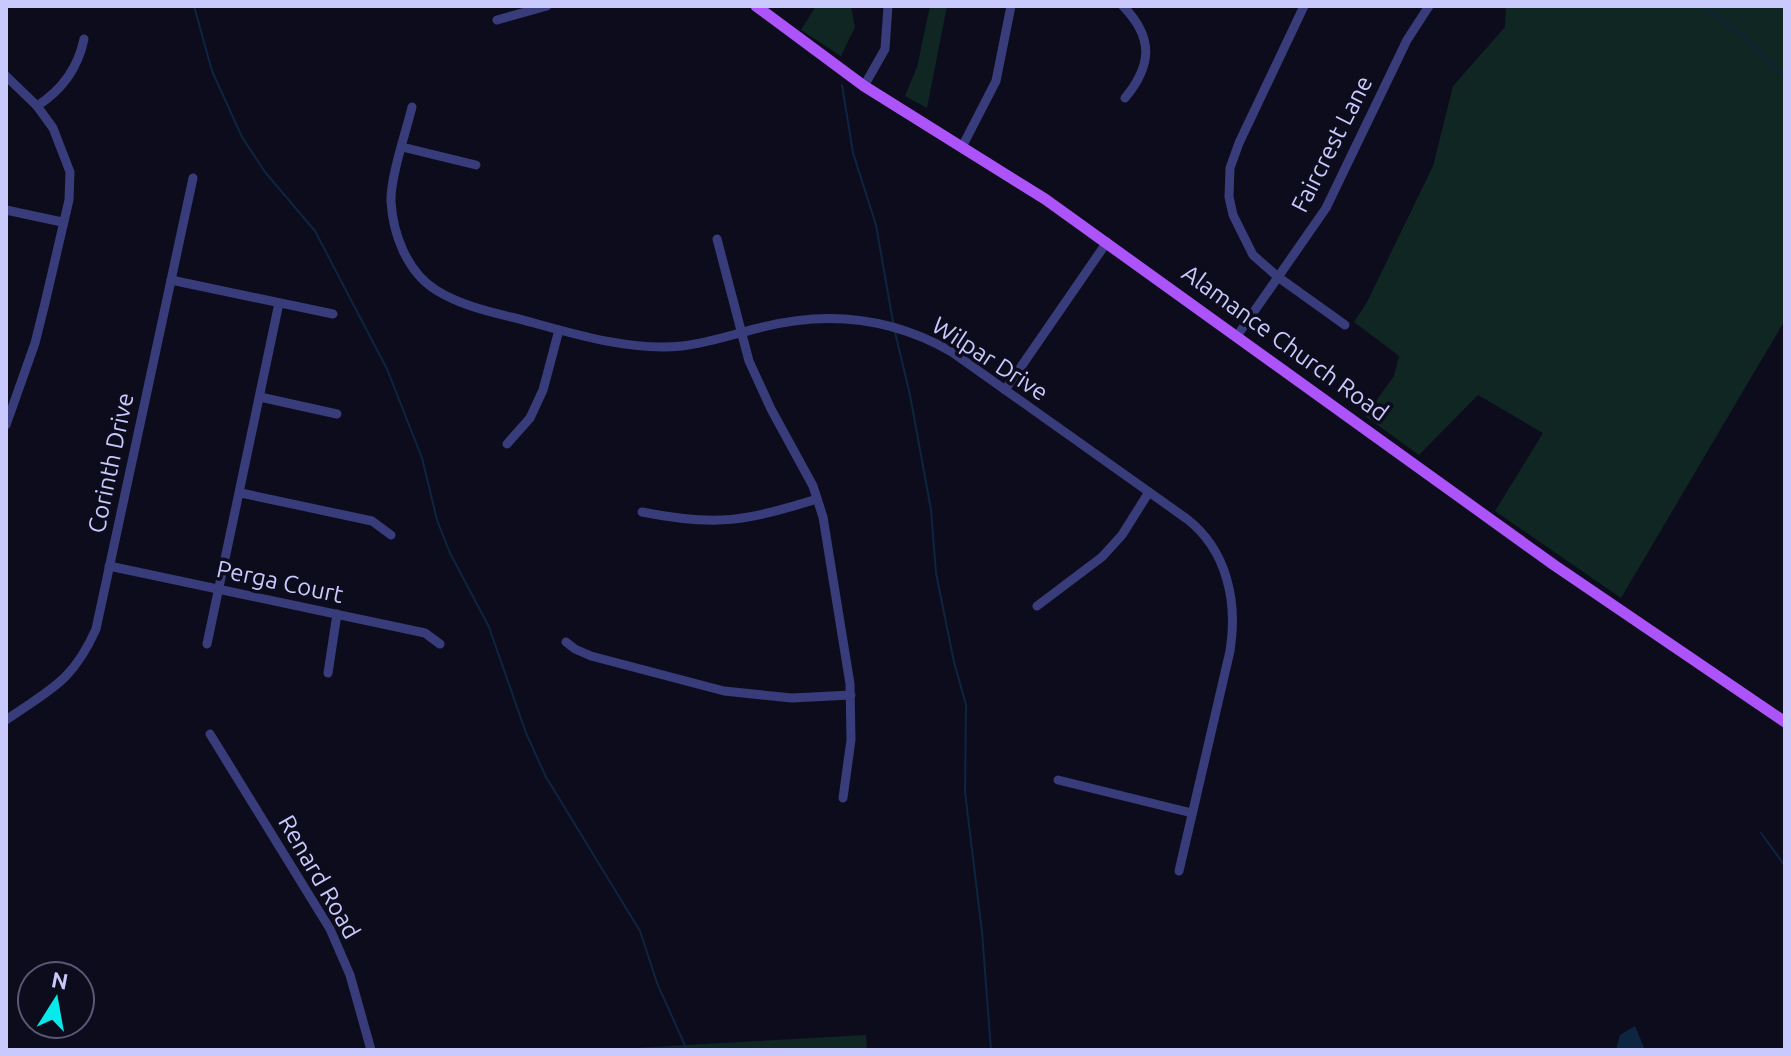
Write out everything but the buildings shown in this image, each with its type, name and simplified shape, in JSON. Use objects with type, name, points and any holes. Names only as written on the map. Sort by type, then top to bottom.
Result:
[{"type":"main road","name":"Alamance Church Road","points":[[756,6],[864,86],[963,145],[1107,242],[1554,565],[1785,722]]},
{"type":"street","points":[[497,20],[547,6]]},
{"type":"street","points":[[864,86],[885,49],[888,6]]},
{"type":"street","points":[[963,145],[996,81],[1011,6]]},
{"type":"street","points":[[1123,6],[1139,27],[1146,46],[1146,63],[1140,80],[1125,98]]},
{"type":"street","points":[[1304,6],[1239,143],[1228,181],[1233,215],[1253,255],[1345,325]]},
{"type":"street","name":"Faircrest Lane","points":[[1237,336],[1326,208],[1407,40],[1429,6]]},
{"type":"street","points":[[37,106],[50,98],[73,70],[84,39]]},
{"type":"street","points":[[6,76],[37,106],[53,128],[70,172],[69,200],[35,343],[6,425]]},
{"type":"street","name":"Wilpar Drive","points":[[412,107],[391,199],[398,240],[413,268],[435,290],[463,303],[559,330],[654,347],[684,346],[817,317],[848,317],[909,331],[938,344],[1191,522],[1208,541],[1223,568],[1233,604],[1230,651],[1179,871]]},
{"type":"street","points":[[402,147],[476,165]]},
{"type":"street","name":"Corinth Drive","points":[[6,720],[66,678],[79,663],[96,629],[193,178]]},
{"type":"street","points":[[6,210],[62,222]]},
{"type":"street","points":[[717,239],[759,386],[813,486],[823,517],[851,695],[851,740],[843,798]]},
{"type":"street","points":[[1005,390],[1107,242]]},
{"type":"street","points":[[171,280],[333,314]]},
{"type":"street","points":[[207,644],[279,303]]},
{"type":"street","points":[[507,444],[530,418],[543,390],[559,330]]},
{"type":"street","points":[[260,397],[337,414]]},
{"type":"street","points":[[1037,606],[1102,557],[1122,535],[1149,492]]},
{"type":"street","points":[[241,493],[372,521],[391,535]]},
{"type":"street","points":[[642,512],[698,522],[721,522],[759,516],[817,499]]},
{"type":"street","name":"Perga Court","points":[[109,566],[425,633],[440,644]]},
{"type":"street","points":[[328,673],[337,614]]},
{"type":"street","points":[[566,642],[591,656],[724,691],[792,698],[851,695]]},
{"type":"street","name":"Renard Road","points":[[210,734],[330,929],[350,975],[371,1050]]},
{"type":"street","points":[[1058,780],[1192,813]]},
{"type":"green space","points":[[816,6],[851,6],[855,27],[841,56],[801,30]]},
{"type":"green space","points":[[930,6],[947,6],[927,108],[905,96],[917,67]]},
{"type":"green space","points":[[1506,6],[1785,8],[1785,320],[1621,598],[1495,511],[1543,433],[1478,395],[1419,455],[1365,416],[1394,376],[1399,356],[1354,322],[1367,302],[1433,166],[1453,86],[1505,27]]},
{"type":"green space","points":[[866,1035],[867,1050],[614,1050],[634,1048]]},
{"type":"water","points":[[1635,1026],[1645,1050],[1616,1050],[1620,1035]]},
{"type":"waterway","points":[[194,6],[212,71],[242,137],[265,172],[315,231],[387,369],[422,458],[437,520],[450,553],[489,627],[526,733],[546,777],[640,931],[657,983],[687,1050]]},
{"type":"waterway","points":[[1703,6],[1746,38],[1785,77]]},
{"type":"waterway","points":[[842,85],[853,153],[876,225],[893,322]]},
{"type":"waterway","points":[[895,332],[931,510],[936,573],[966,705],[965,792],[982,932],[991,1050]]},
{"type":"waterway","points":[[1761,833],[1785,866]]}]
